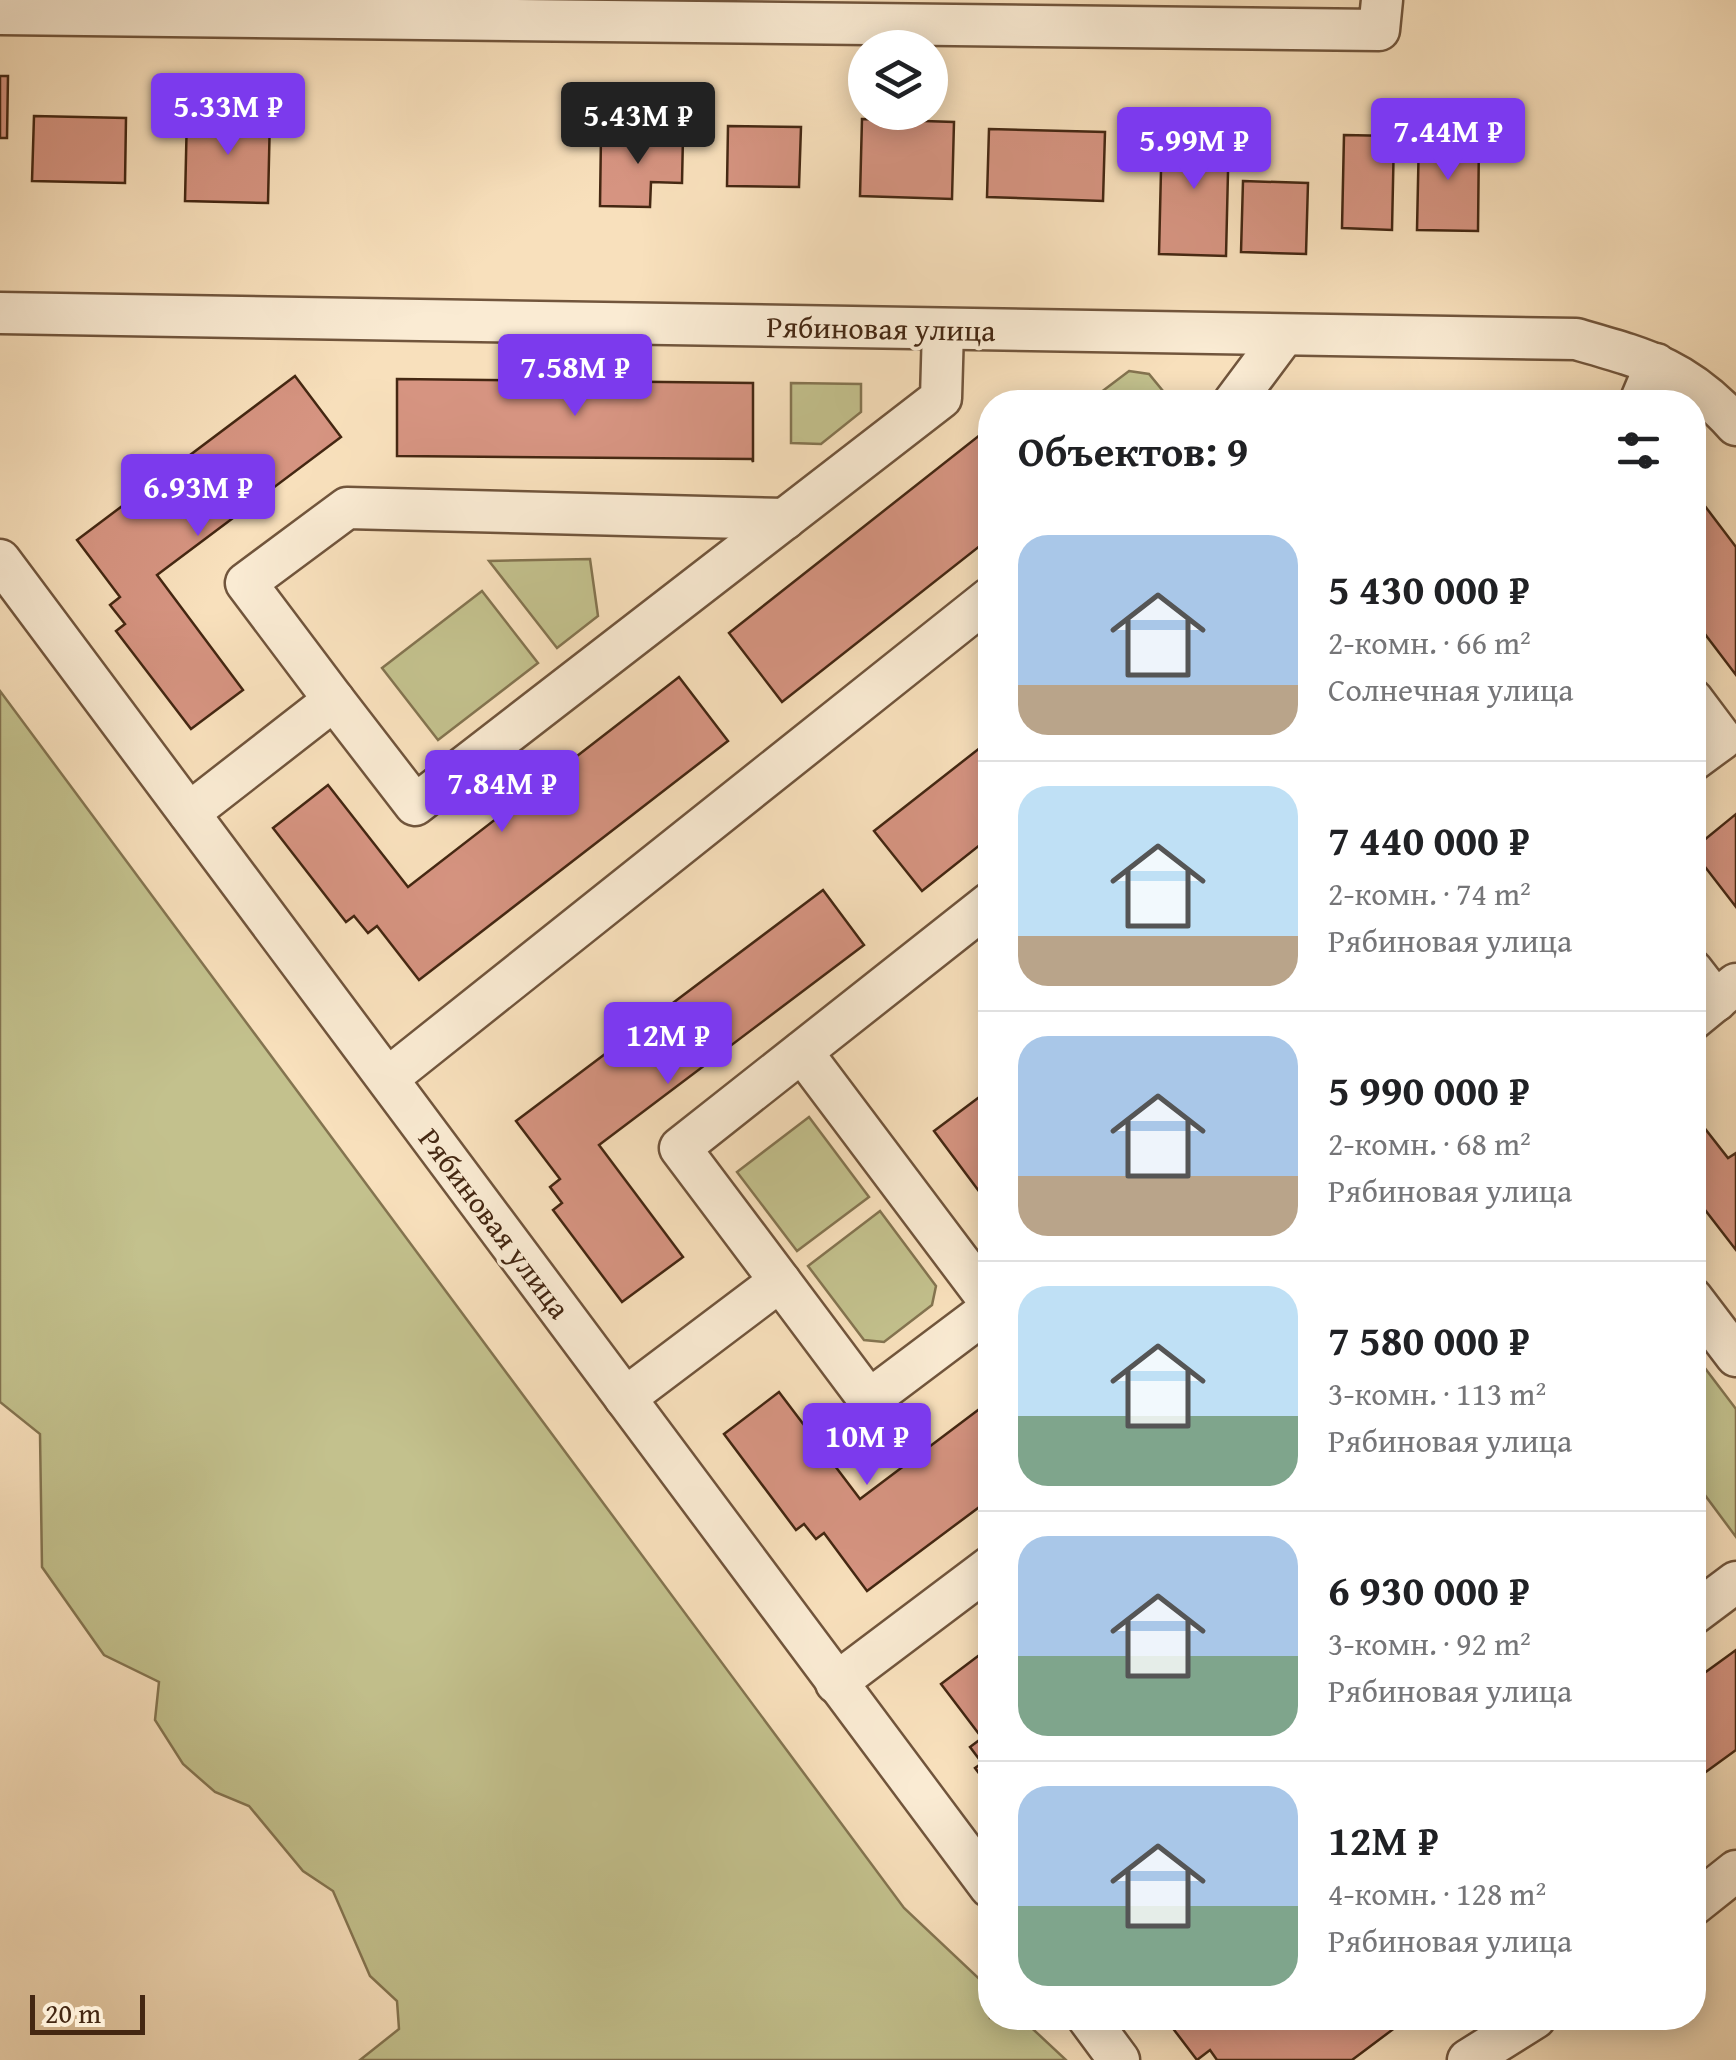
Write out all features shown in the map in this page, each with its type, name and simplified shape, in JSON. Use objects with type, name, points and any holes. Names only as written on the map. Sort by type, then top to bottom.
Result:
[{"type":"street","points":[[0,14],[458,10],[1380,15]]},
{"type":"street","name":"Рябиновая улица","points":[[0,313],[1576,340],[1681,374],[1698,390]]},
{"type":"street","points":[[785,519],[347,508],[246,584],[415,805],[942,398],[942,329]]},
{"type":"street","points":[[1243,390],[1284,335]]},
{"type":"street","points":[[1645,390],[1656,364]]},
{"type":"street","name":"Рябиновая улица","points":[[1706,397],[1736,425]]},
{"type":"street","name":"Рябиновая улица","points":[[0,560],[978,1871]]},
{"type":"street","points":[[388,1078],[978,608]]},
{"type":"street","points":[[189,813],[334,700]]},
{"type":"street","points":[[1706,717],[1722,738],[1706,750]]},
{"type":"street","points":[[978,913],[680,1148],[869,1400],[978,1314]]},
{"type":"street","points":[[802,1052],[978,1289]]},
{"type":"street","points":[[625,1398],[780,1281]]},
{"type":"street","points":[[1706,1316],[1736,1356]]},
{"type":"street","points":[[836,1683],[978,1576]]},
{"type":"street","points":[[1706,1604],[1736,1582]]},
{"type":"street","points":[[1706,1895],[1736,1871]]},
{"type":"street","points":[[1097,2030],[1120,2060]]},
{"type":"street","points":[[1468,2060],[1517,2030]]},
{"type":"shaded area","points":[[1129,371],[1149,374],[1162,390],[1104,390]]},
{"type":"shaded area","points":[[791,383],[861,384],[861,412],[821,444],[791,443]]},
{"type":"shaded area","points":[[590,559],[598,616],[557,648],[489,561]]},
{"type":"shaded area","points":[[482,591],[538,663],[438,740],[382,668]]},
{"type":"shaded area","points":[[0,691],[904,1908],[978,1978],[978,2030],[1034,2030],[1066,2060],[360,2060],[399,2029],[397,2001],[370,1976],[333,1891],[303,1871],[249,1806],[215,1792],[183,1764],[155,1720],[159,1682],[104,1655],[42,1567],[40,1434],[0,1402]]},
{"type":"shaded area","points":[[809,1117],[869,1197],[797,1251],[737,1172]]},
{"type":"shaded area","points":[[880,1211],[936,1286],[932,1305],[884,1342],[864,1340],[808,1266]]},
{"type":"shaded area","points":[[1706,1369],[1736,1409],[1736,1537],[1706,1497]]},
{"type":"building","points":[[0,76],[8,76],[7,138],[0,138]]},
{"type":"building","points":[[187,113],[270,115],[268,203],[185,201]]},
{"type":"building","points":[[34,116],[126,118],[125,183],[32,181]]},
{"type":"building","points":[[948,122],[954,122],[952,199],[860,196],[862,130],[948,130]]},
{"type":"building","points":[[728,126],[801,127],[799,187],[727,186]]},
{"type":"building","points":[[989,129],[1105,132],[1103,201],[987,197]]},
{"type":"building","points":[[1162,129],[1229,130],[1226,256],[1159,254]]},
{"type":"building","points":[[601,134],[683,136],[682,183],[651,182],[650,207],[600,206]]},
{"type":"building","points":[[1344,135],[1394,136],[1392,230],[1342,228]]},
{"type":"building","points":[[1419,135],[1479,136],[1478,231],[1417,230]]},
{"type":"building","points":[[1243,181],[1308,183],[1306,254],[1241,252]]},
{"type":"building","points":[[295,376],[341,437],[157,575],[243,690],[191,729],[116,631],[125,624],[110,605],[120,597],[77,540]]},
{"type":"building","points":[[397,379],[753,383],[753,462],[397,456]]},
{"type":"building","points":[[978,436],[978,547],[782,702],[729,633]]},
{"type":"building","points":[[1706,507],[1736,547],[1736,675],[1706,635]]},
{"type":"building","points":[[679,677],[728,741],[419,980],[377,926],[368,933],[354,916],[346,922],[273,828],[328,785],[408,887]]},
{"type":"building","points":[[978,749],[978,847],[922,891],[874,831]]},
{"type":"building","points":[[1736,814],[1736,907],[1706,868],[1706,839]]},
{"type":"building","points":[[823,890],[864,945],[599,1145],[683,1257],[622,1302],[553,1210],[562,1203],[550,1187],[560,1179],[516,1121]]},
{"type":"building","points":[[978,1098],[978,1190],[934,1131]]},
{"type":"building","points":[[1706,1130],[1728,1158],[1736,1153],[1736,1250],[1706,1211]]},
{"type":"building","points":[[779,1392],[860,1499],[978,1410],[978,1508],[867,1591],[824,1533],[816,1539],[804,1524],[796,1530],[724,1434]]},
{"type":"building","points":[[1736,1650],[1736,1750],[1706,1772],[1706,1672]]},
{"type":"building","points":[[978,1656],[978,1733],[941,1684]]},
{"type":"building","points":[[978,1741],[978,1758],[970,1747]]},
{"type":"building","points":[[1174,2030],[1392,2030],[1352,2060],[1217,2060],[1210,2050],[1197,2060]]}]
